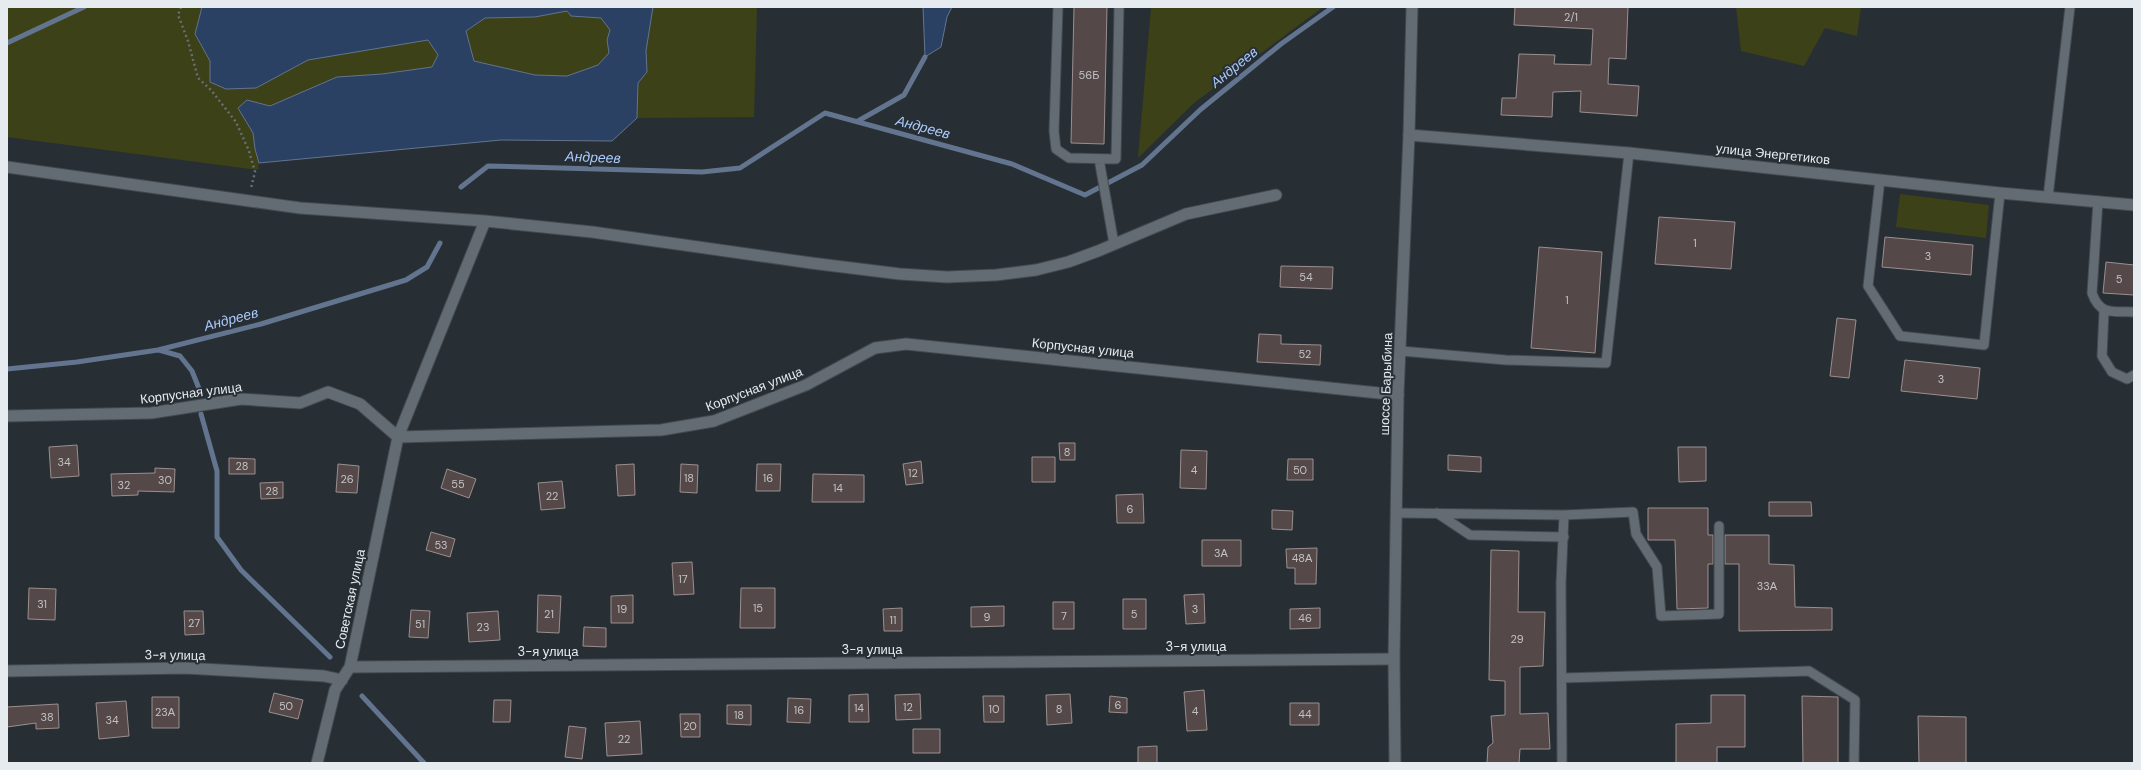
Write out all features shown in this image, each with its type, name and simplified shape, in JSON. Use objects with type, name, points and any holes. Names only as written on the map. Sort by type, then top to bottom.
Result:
[{"type":"street","name":"шоссе Барыбина","points":[[1395,763],[1394,659],[1398,395],[1409,134],[1412,7]]},
{"type":"street","name":"улица Энергетиков","points":[[1409,134],[1629,153],[2000,193],[2134,205]]},
{"type":"street","points":[[7,167],[247,202],[300,208],[485,221],[592,232],[900,274],[947,277],[996,275],[1036,270],[1068,262],[1186,214],[1276,195]]},
{"type":"street","name":"Советская улица","points":[[317,763],[335,690],[350,667],[398,437],[485,221]]},
{"type":"street","name":"Корпусная улица","points":[[7,416],[151,413],[241,399],[300,403],[328,392],[360,404],[398,437],[661,430],[714,421],[806,385],[875,348],[906,344],[1398,395]]},
{"type":"street","name":"3-я улица","points":[[350,667],[1394,659]]},
{"type":"street","name":"3-я улица","points":[[7,671],[185,668],[324,676],[342,680]]},
{"type":"lane","points":[[1058,7],[1054,131],[1056,149],[1069,158],[1099,159],[1116,159],[1119,7]]},
{"type":"lane","points":[[2048,197],[2070,7]]},
{"type":"lane","points":[[1401,352],[1506,360],[1606,363],[1629,153]]},
{"type":"lane","points":[[1099,159],[1114,244]]},
{"type":"lane","points":[[1880,180],[1868,286],[1900,336],[1984,345],[2000,193]]},
{"type":"lane","points":[[2098,201],[2092,293],[2095,303],[2104,310],[2134,312]]},
{"type":"lane","points":[[2104,310],[2102,356],[2112,372],[2127,379],[2134,375]]},
{"type":"lane","points":[[1396,512],[1564,515],[1633,512],[1636,534],[1657,567],[1661,616],[1719,614],[1719,526]]},
{"type":"lane","points":[[1437,513],[1470,535],[1564,537]]},
{"type":"lane","points":[[1562,763],[1561,583],[1564,515]]},
{"type":"lane","points":[[1562,678],[1809,671],[1855,700],[1854,763]]},
{"type":"path","points":[[181,7],[178,15],[188,41],[198,78],[211,90],[236,122],[250,151],[255,172],[247,202]]},
{"type":"green space","points":[[7,7],[202,7],[195,34],[210,61],[210,82],[256,88],[308,60],[428,40],[438,55],[432,67],[382,74],[337,77],[270,106],[238,108],[253,133],[259,163],[258,170],[7,137]]},
{"type":"green space","points":[[653,7],[757,7],[754,117],[637,118],[638,83],[647,72],[646,51]]},
{"type":"green space","points":[[1151,7],[1323,7],[1194,103],[1138,158]]},
{"type":"green space","points":[[1736,7],[1861,7],[1857,36],[1825,28],[1804,66],[1741,51]]},
{"type":"green space","points":[[567,11],[571,16],[601,18],[610,30],[607,40],[609,53],[598,65],[567,76],[535,75],[474,61],[466,31],[485,18],[535,17]]},
{"type":"green space","points":[[1900,194],[1989,205],[1986,238],[1896,227]]},
{"type":"water","points":[[202,7],[653,7],[646,51],[647,72],[638,83],[637,118],[612,141],[501,140],[259,163],[253,133],[238,108],[247,100],[270,106],[337,77],[382,74],[432,67],[438,55],[428,40],[308,60],[256,88],[226,89],[210,82],[210,61],[195,34]],"holes":[[[567,11],[571,16],[601,18],[610,30],[607,40],[609,53],[598,65],[567,76],[535,75],[474,61],[466,31],[485,18],[535,17]]]},
{"type":"water","points":[[923,7],[952,7],[947,17],[941,47],[925,57]]},
{"type":"building","points":[[1074,7],[1107,7],[1104,144],[1071,143]]},
{"type":"building","points":[[1515,7],[1628,7],[1626,59],[1609,58],[1608,84],[1639,86],[1637,116],[1580,112],[1581,91],[1553,92],[1552,117],[1501,115],[1502,98],[1516,98],[1519,54],[1555,55],[1554,64],[1591,65],[1593,29],[1514,25]]},
{"type":"building","points":[[1659,217],[1735,222],[1731,269],[1655,264]]},
{"type":"building","points":[[1885,237],[1973,245],[1971,275],[1882,267]]},
{"type":"building","points":[[1539,247],[1602,252],[1595,353],[1531,348]]},
{"type":"building","points":[[2106,262],[2134,265],[2134,295],[2103,293]]},
{"type":"building","points":[[1281,266],[1333,267],[1332,289],[1280,287]]},
{"type":"building","points":[[1837,318],[1856,320],[1849,378],[1830,376]]},
{"type":"building","points":[[1259,334],[1281,335],[1281,344],[1321,345],[1320,365],[1257,362]]},
{"type":"building","points":[[1905,360],[1980,368],[1977,399],[1901,391]]},
{"type":"building","points":[[1059,443],[1075,443],[1075,460],[1060,460]]},
{"type":"building","points":[[77,445],[79,476],[51,478],[49,447]]},
{"type":"building","points":[[1678,447],[1706,447],[1706,481],[1679,482]]},
{"type":"building","points":[[1181,450],[1207,451],[1206,489],[1180,488]]},
{"type":"building","points":[[1448,455],[1481,457],[1481,472],[1448,470]]},
{"type":"building","points":[[1032,457],[1055,457],[1055,482],[1032,482]]},
{"type":"building","points":[[229,458],[255,459],[255,474],[229,474]]},
{"type":"building","points":[[1288,459],[1313,459],[1313,480],[1287,480]]},
{"type":"building","points":[[921,461],[923,483],[906,485],[903,464]]},
{"type":"building","points":[[338,464],[359,466],[357,493],[336,492]]},
{"type":"building","points":[[634,464],[635,495],[618,496],[616,465]]},
{"type":"building","points":[[681,464],[698,465],[697,493],[680,492]]},
{"type":"building","points":[[757,464],[781,464],[780,491],[756,491]]},
{"type":"building","points":[[155,468],[175,469],[174,492],[138,491],[138,495],[112,496],[111,474],[155,473]]},
{"type":"building","points":[[447,469],[476,479],[469,498],[441,488]]},
{"type":"building","points":[[813,474],[864,475],[864,502],[812,502]]},
{"type":"building","points":[[562,481],[565,508],[541,510],[538,483]]},
{"type":"building","points":[[283,482],[283,498],[261,499],[260,483]]},
{"type":"building","points":[[1143,494],[1144,523],[1117,523],[1116,495]]},
{"type":"building","points":[[1769,502],[1811,502],[1812,516],[1769,516]]},
{"type":"building","points":[[1648,508],[1708,508],[1708,535],[1713,535],[1713,564],[1708,564],[1708,608],[1677,609],[1675,540],[1648,540]]},
{"type":"building","points":[[1272,510],[1293,511],[1292,530],[1272,529]]},
{"type":"building","points":[[431,532],[455,539],[450,557],[426,550]]},
{"type":"building","points":[[1725,535],[1769,535],[1769,564],[1794,565],[1795,607],[1832,608],[1832,630],[1739,631],[1739,564],[1725,564]]},
{"type":"building","points":[[1202,540],[1241,540],[1241,566],[1202,566]]},
{"type":"building","points":[[1317,548],[1316,584],[1295,584],[1295,568],[1287,568],[1286,549]]},
{"type":"building","points":[[1491,550],[1519,551],[1518,612],[1545,612],[1543,666],[1520,667],[1520,714],[1548,713],[1550,749],[1520,749],[1519,763],[1487,763],[1488,747],[1493,743],[1491,716],[1505,715],[1505,681],[1489,680]]},
{"type":"building","points":[[692,562],[694,594],[674,595],[672,563]]},
{"type":"building","points":[[29,588],[56,589],[55,620],[28,619]]},
{"type":"building","points":[[741,588],[775,588],[775,628],[740,628]]},
{"type":"building","points":[[1204,594],[1205,623],[1186,624],[1184,595]]},
{"type":"building","points":[[538,595],[561,596],[559,633],[537,632]]},
{"type":"building","points":[[633,595],[633,623],[611,623],[611,596]]},
{"type":"building","points":[[1123,599],[1146,599],[1146,629],[1123,629]]},
{"type":"building","points":[[1053,602],[1074,602],[1074,629],[1053,629]]},
{"type":"building","points":[[1004,606],[1004,626],[971,627],[971,607]]},
{"type":"building","points":[[902,608],[902,631],[884,631],[883,609]]},
{"type":"building","points":[[1320,608],[1320,628],[1290,629],[1290,609]]},
{"type":"building","points":[[411,610],[430,611],[428,638],[409,637]]},
{"type":"building","points":[[184,611],[203,611],[204,634],[185,635]]},
{"type":"building","points":[[498,611],[500,640],[469,642],[467,613]]},
{"type":"building","points":[[584,627],[606,628],[606,647],[583,646]]},
{"type":"building","points":[[1204,690],[1207,730],[1187,731],[1184,692]]},
{"type":"building","points":[[274,693],[303,700],[298,719],[269,712]]},
{"type":"building","points":[[868,694],[869,722],[849,722],[849,695]]},
{"type":"building","points":[[920,694],[921,719],[896,720],[895,695]]},
{"type":"building","points":[[1070,694],[1072,723],[1047,725],[1046,695]]},
{"type":"building","points":[[1711,695],[1745,695],[1745,747],[1717,747],[1717,763],[1676,763],[1676,724],[1711,723]]},
{"type":"building","points":[[983,696],[1004,696],[1004,722],[984,722]]},
{"type":"building","points":[[1110,696],[1127,698],[1127,713],[1109,712]]},
{"type":"building","points":[[1802,696],[1838,697],[1838,763],[1803,763]]},
{"type":"building","points":[[152,697],[179,697],[179,728],[152,728]]},
{"type":"building","points":[[788,698],[811,699],[810,723],[787,722]]},
{"type":"building","points":[[494,700],[511,700],[510,722],[493,722]]},
{"type":"building","points":[[126,701],[129,736],[99,739],[96,703]]},
{"type":"building","points":[[1290,703],[1319,703],[1319,725],[1290,725]]},
{"type":"building","points":[[58,704],[59,728],[36,729],[36,723],[7,727],[7,707]]},
{"type":"building","points":[[727,705],[751,705],[751,725],[727,724]]},
{"type":"building","points":[[680,714],[700,714],[700,737],[681,737]]},
{"type":"building","points":[[1918,716],[1966,717],[1966,763],[1919,763]]},
{"type":"building","points":[[640,721],[642,754],[607,756],[605,723]]},
{"type":"building","points":[[569,726],[586,728],[582,759],[565,757]]},
{"type":"building","points":[[913,729],[940,729],[940,753],[913,753]]},
{"type":"building","points":[[1157,746],[1157,763],[1138,763],[1138,747]]},
{"type":"waterway","points":[[7,43],[84,7]]},
{"type":"waterway","name":"Андреев","points":[[461,187],[488,166],[702,172],[740,168],[825,113],[1012,164],[1085,195],[1142,165],[1200,110],[1281,44],[1333,7]]},
{"type":"waterway","points":[[858,121],[904,95],[925,57]]},
{"type":"waterway","name":"Андреев","points":[[7,369],[77,362],[158,350],[261,324],[406,280],[427,267],[440,243]]},
{"type":"waterway","points":[[159,350],[180,356],[192,371],[200,391]]},
{"type":"waterway","points":[[201,414],[217,471],[217,537],[241,570],[330,657]]},
{"type":"waterway","points":[[362,696],[424,763]]}]
